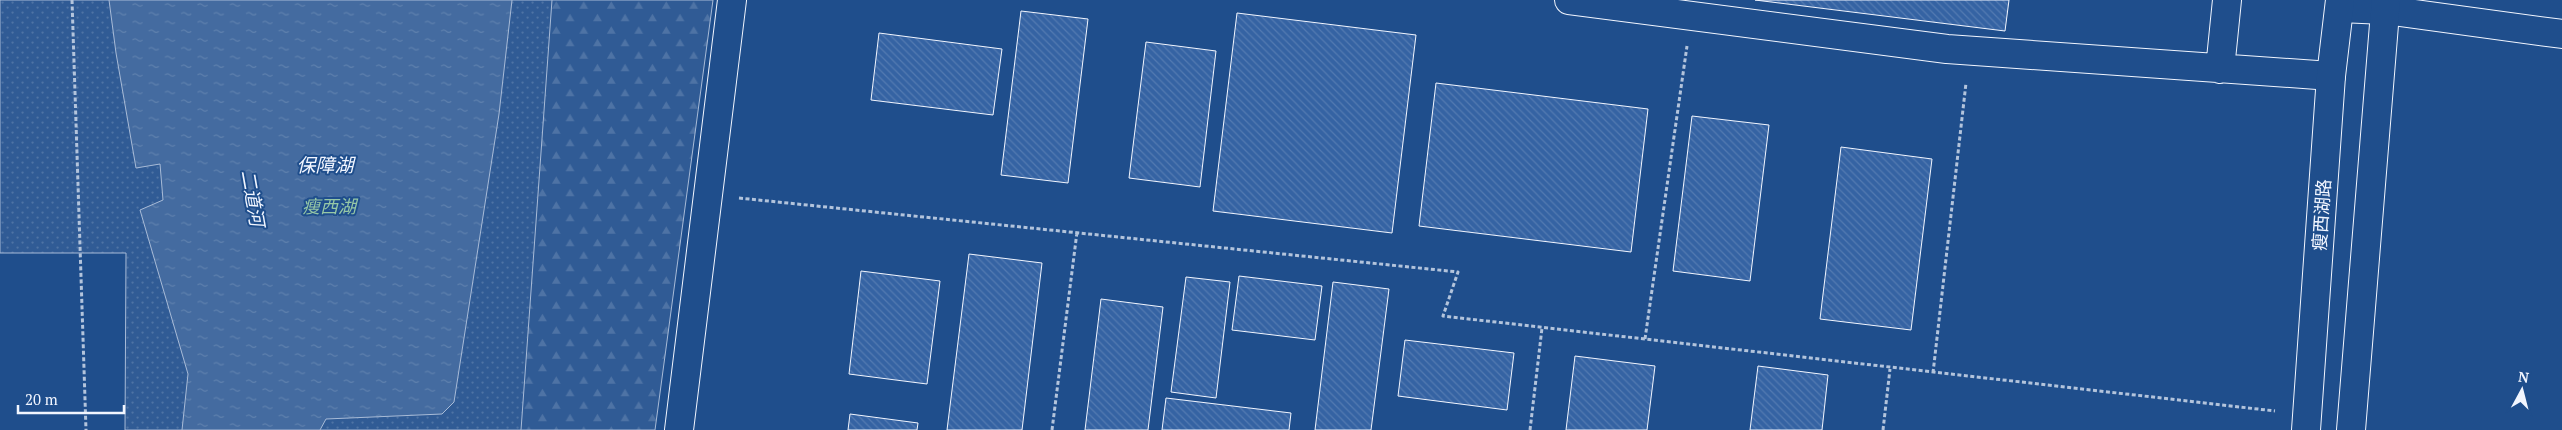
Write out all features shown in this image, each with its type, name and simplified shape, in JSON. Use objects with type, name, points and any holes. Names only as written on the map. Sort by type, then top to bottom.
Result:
[{"type":"main road","points":[[679,430],[732,0]]},
{"type":"main road","points":[[1569,0],[1969,51],[2331,76]]},
{"type":"main road","points":[[2220,69],[2227,0]]},
{"type":"main road","points":[[2340,4],[2385,5],[2562,34]]},
{"type":"main road","name":"瘦西湖路","points":[[2307,422],[2331,76],[2340,4]]},
{"type":"main road","points":[[2351,430],[2385,5]]},
{"type":"path","points":[[72,0],[86,430]]},
{"type":"path","points":[[1645,340],[1691,16]]},
{"type":"path","points":[[1933,373],[1969,51]]},
{"type":"path","points":[[708,195],[1458,272],[1443,316],[1933,373],[2307,422]]},
{"type":"path","points":[[1052,430],[1076,232]]},
{"type":"path","points":[[1530,430],[1542,328]]},
{"type":"path","points":[[1883,430],[1890,368]]},
{"type":"green space","name":"保障湖","points":[[0,0],[552,0],[521,430],[125,430],[126,253],[0,253]]},
{"type":"green space","points":[[532,0],[713,0],[655,430],[429,430]]},
{"type":"water","name":"保障湖","points":[[109,0],[512,0],[499,114],[454,402],[442,414],[326,419],[320,430],[182,430],[188,374],[140,210],[163,200],[160,164],[136,168]]},
{"type":"building","points":[[1755,0],[2009,0],[2005,31]]},
{"type":"building","points":[[1021,11],[1088,19],[1068,183],[1001,175]]},
{"type":"building","points":[[1237,13],[1416,35],[1392,233],[1213,211]]},
{"type":"building","points":[[879,33],[1002,49],[993,115],[871,100]]},
{"type":"building","points":[[1146,42],[1216,51],[1200,187],[1129,178]]},
{"type":"building","points":[[1436,83],[1648,109],[1631,252],[1419,226]]},
{"type":"building","points":[[1692,116],[1769,125],[1750,281],[1673,271]]},
{"type":"building","points":[[1841,147],[1932,159],[1911,330],[1820,319]]},
{"type":"building","points":[[969,254],[1042,263],[1022,430],[947,430]]},
{"type":"building","points":[[861,271],[940,281],[927,384],[849,374]]},
{"type":"building","points":[[1239,276],[1322,286],[1315,340],[1232,330]]},
{"type":"building","points":[[1186,277],[1230,282],[1216,398],[1171,392]]},
{"type":"building","points":[[1333,282],[1389,289],[1371,430],[1315,430]]},
{"type":"building","points":[[1101,299],[1163,307],[1148,430],[1085,430]]},
{"type":"building","points":[[1405,340],[1514,353],[1507,410],[1398,396]]},
{"type":"building","points":[[1575,356],[1655,366],[1647,430],[1566,430]]},
{"type":"building","points":[[1758,366],[1828,375],[1822,430],[1750,430]]},
{"type":"building","points":[[1166,398],[1291,413],[1289,430],[1162,430]]},
{"type":"building","points":[[850,414],[918,423],[917,430],[848,430]]},
{"type":"water label","name":"二道河","points":[[253,198]]},
{"type":"park label","name":"瘦西湖","points":[[329,207]]}]
